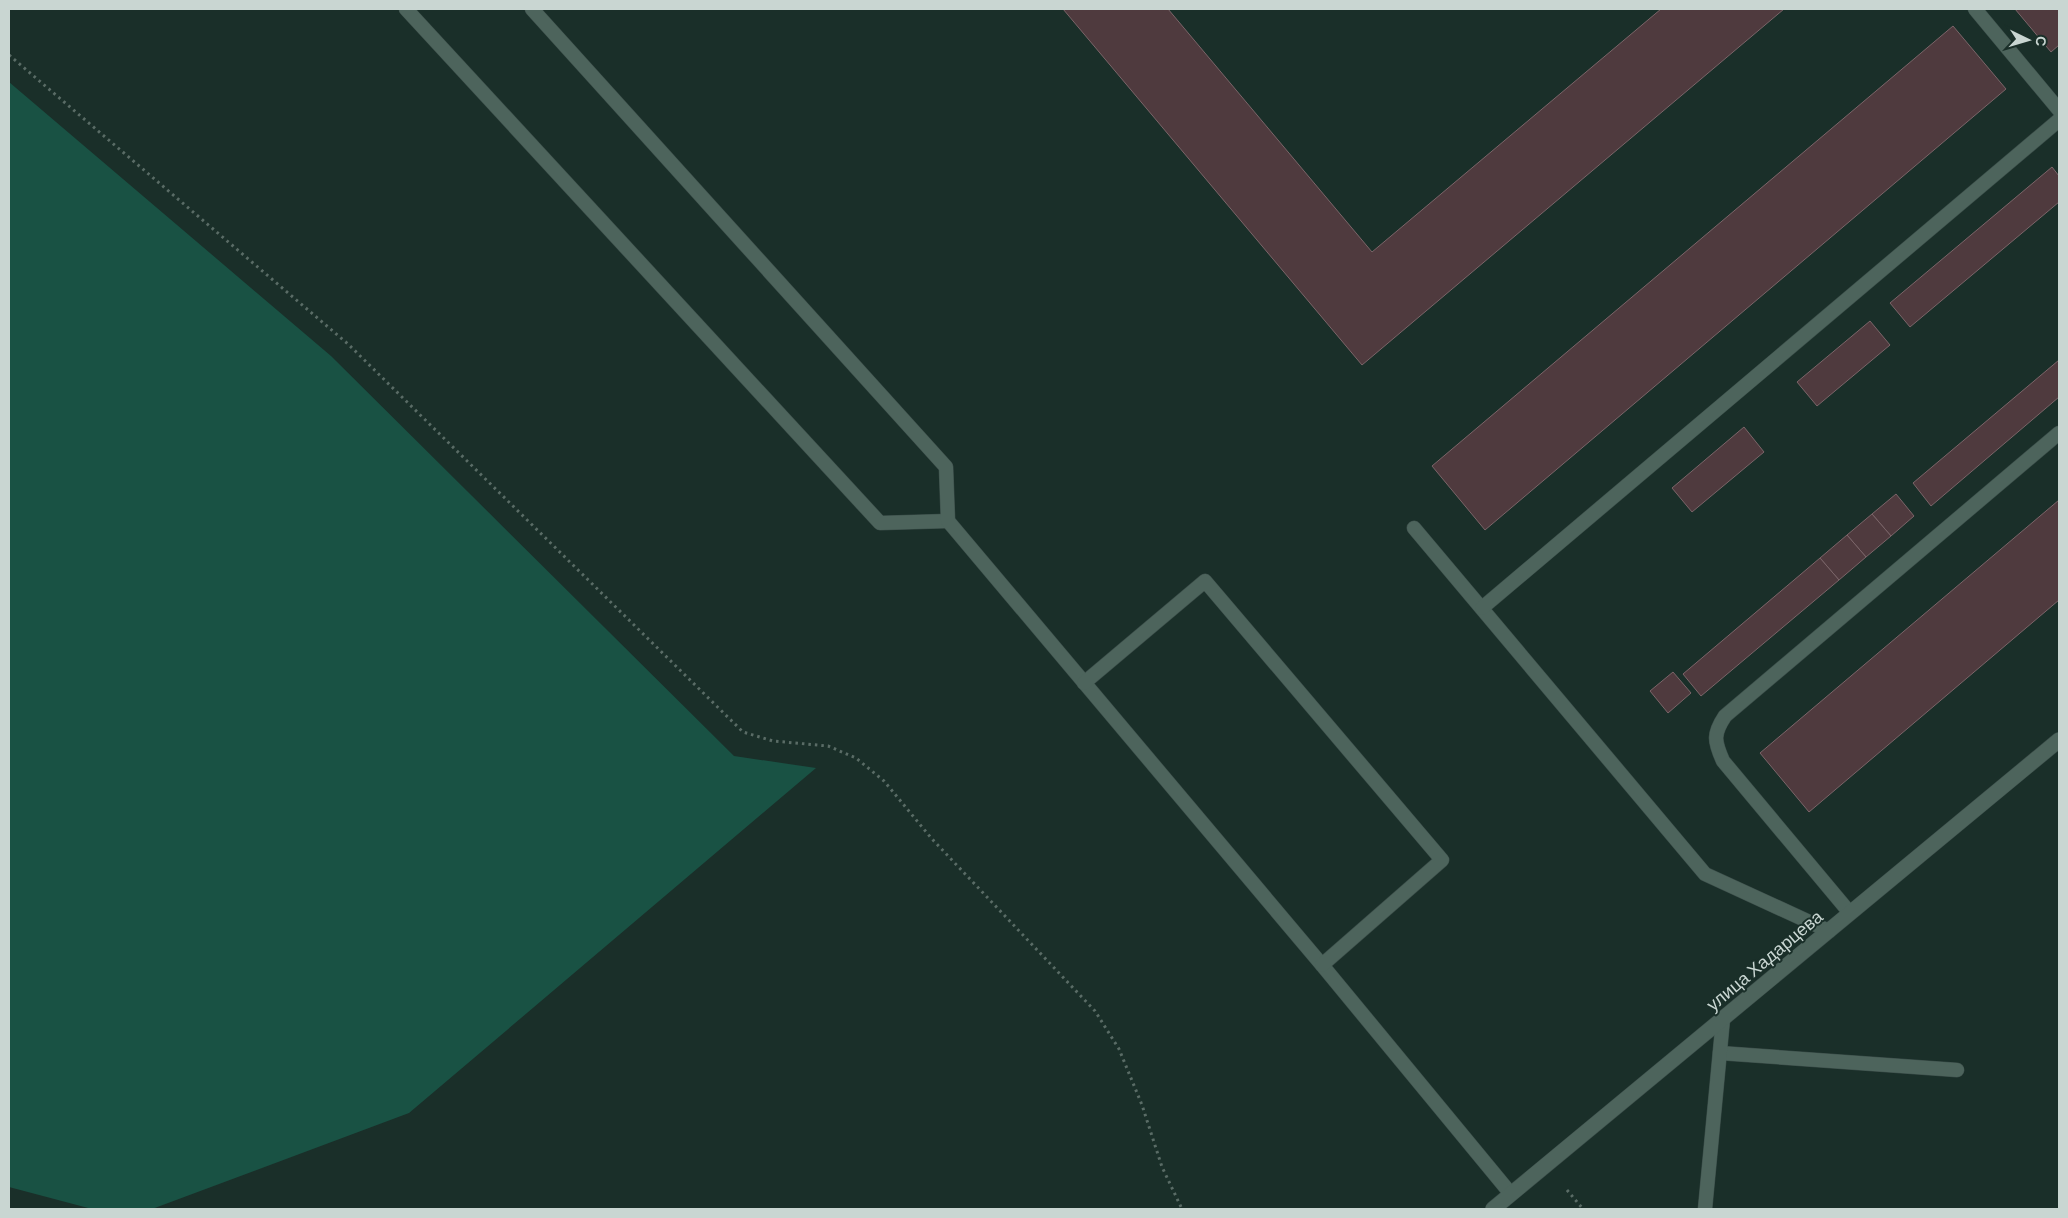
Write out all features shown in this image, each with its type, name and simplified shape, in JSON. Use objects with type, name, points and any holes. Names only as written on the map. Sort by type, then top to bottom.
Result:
[{"type":"street","name":"улица Хадарцева","points":[[1493,1209],[2059,740]]},
{"type":"lane","points":[[406,9],[880,523],[948,521]]},
{"type":"lane","points":[[532,9],[946,468],[948,521],[1322,965],[1511,1194]]},
{"type":"lane","points":[[1975,9],[2059,110]]},
{"type":"lane","points":[[1482,608],[2059,120]]},
{"type":"lane","points":[[1850,913],[1723,761],[1716,745],[1716,729],[1725,716],[2059,433]]},
{"type":"lane","points":[[1414,528],[1705,874],[1829,931]]},
{"type":"lane","points":[[1084,683],[1205,581],[1436,852],[1442,860],[1322,965]]},
{"type":"lane","points":[[1705,1209],[1723,1019]]},
{"type":"lane","points":[[1720,1053],[1957,1070]]},
{"type":"path","points":[[9,55],[348,344],[743,732],[773,741],[828,746],[856,758],[884,781],[932,839],[1095,1011],[1119,1049],[1142,1105],[1162,1167],[1182,1209]]},
{"type":"path","points":[[1567,1190],[1582,1209]]},
{"type":"green space","points":[[9,82],[331,356],[734,756],[816,768],[409,1113],[152,1209],[92,1209],[9,1187]]},
{"type":"building","points":[[1063,9],[1168,9],[1372,252],[1661,9],[1784,9],[1362,365]]},
{"type":"building","points":[[2015,9],[2059,9],[2059,45],[2051,52]]},
{"type":"building","points":[[1953,26],[2006,89],[1485,530],[1432,466]]},
{"type":"building","points":[[2052,167],[2059,176],[2059,202],[1910,327],[1890,303]]},
{"type":"building","points":[[1870,321],[1890,345],[1817,406],[1797,382]]},
{"type":"building","points":[[2059,360],[2059,397],[1931,506],[1913,483]]},
{"type":"building","points":[[1744,427],[1764,452],[1692,512],[1672,488]]},
{"type":"building","points":[[1896,494],[1914,516],[1891,536],[1872,514]]},
{"type":"building","points":[[2059,500],[2059,600],[1809,812],[1760,753]]},
{"type":"building","points":[[1872,514],[1891,536],[1866,557],[1847,535]]},
{"type":"building","points":[[1847,535],[1866,557],[1839,580],[1820,558]]},
{"type":"building","points":[[1820,558],[1839,580],[1701,696],[1683,674]]},
{"type":"building","points":[[1673,672],[1691,693],[1668,713],[1650,691]]}]
